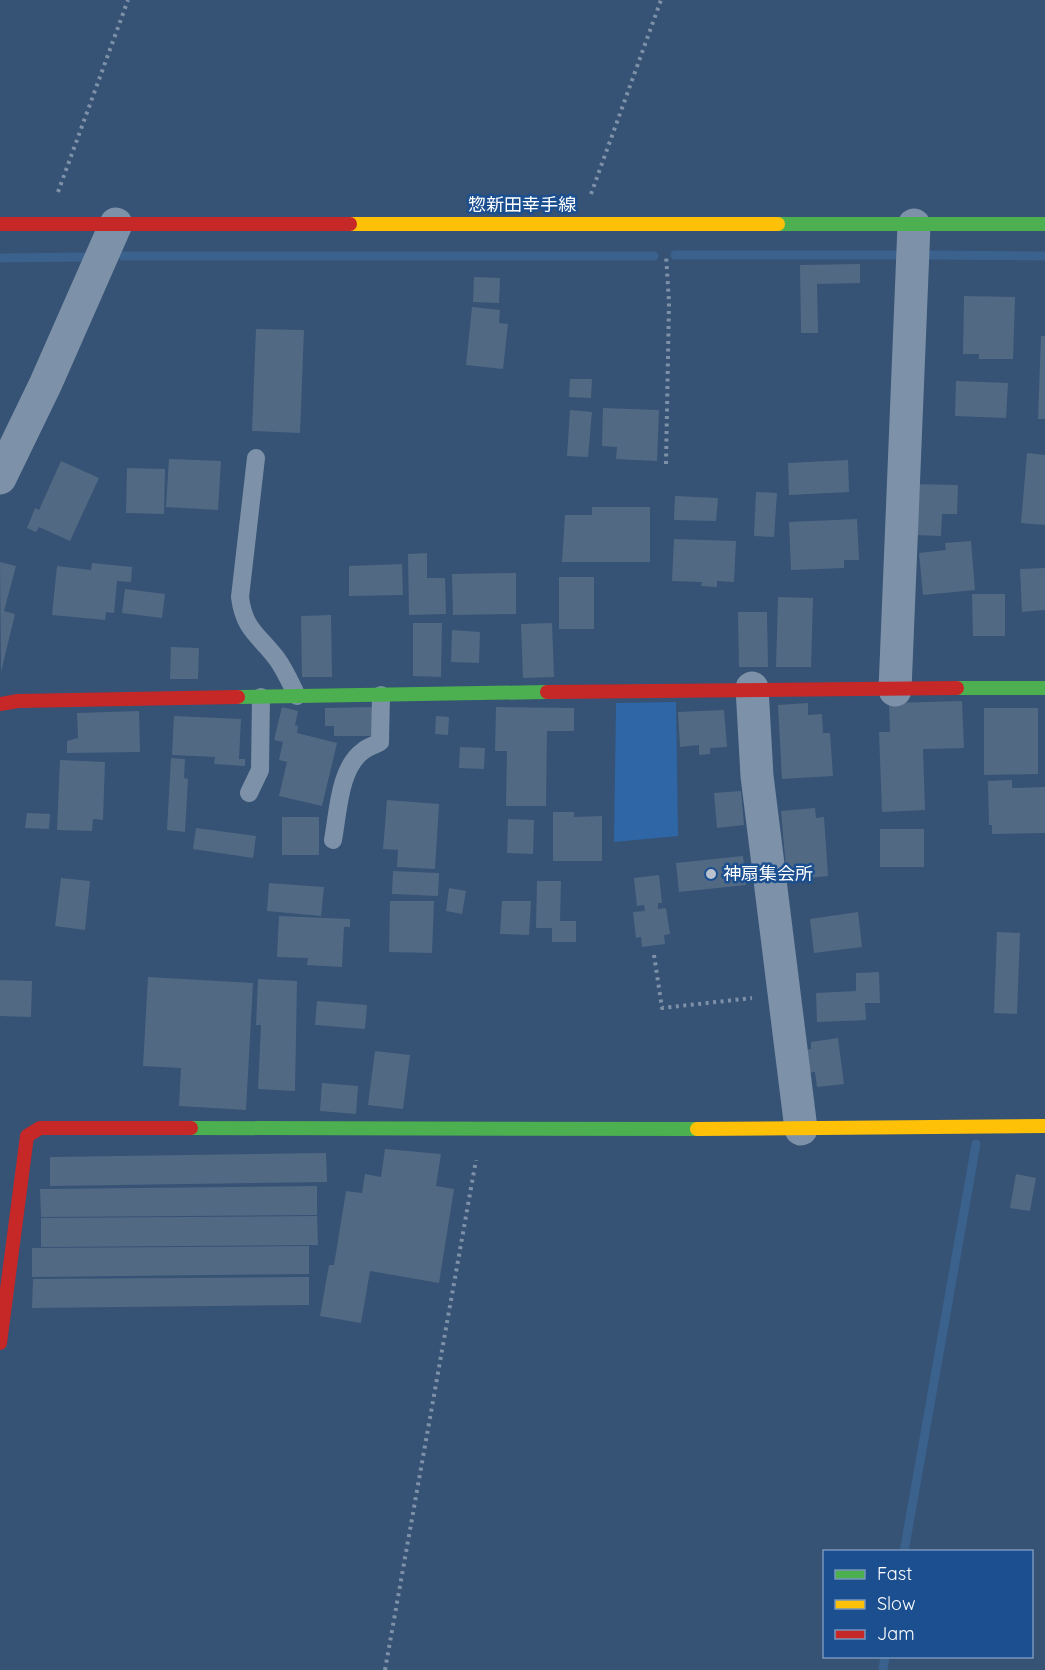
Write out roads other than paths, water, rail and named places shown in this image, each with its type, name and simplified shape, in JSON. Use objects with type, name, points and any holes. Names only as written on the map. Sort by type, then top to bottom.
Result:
[{"type":"street","name":"惣新田幸手線","points":[[0,224],[1045,224]]},
{"type":"street","points":[[0,478],[46,383],[116,224]]},
{"type":"street","points":[[895,690],[914,225]]},
{"type":"street","points":[[0,704],[18,701],[752,688],[895,690],[1045,688]]},
{"type":"street","points":[[752,688],[757,776],[801,1129]]},
{"type":"street","points":[[0,1343],[27,1136],[40,1128],[801,1129],[1045,1126]]},
{"type":"lane","points":[[256,458],[240,597],[243,617],[254,635],[278,660],[297,696]]},
{"type":"lane","points":[[333,840],[344,782],[350,767],[362,751],[380,742],[381,695]]},
{"type":"lane","points":[[249,793],[260,770],[261,697]]},
{"type":"waterway","points":[[675,255],[902,255]]},
{"type":"waterway","points":[[925,255],[1045,256]]},
{"type":"waterway","points":[[123,256],[654,256]]},
{"type":"waterway","points":[[0,258],[86,257]]},
{"type":"waterway","points":[[904,1550],[976,1144]]},
{"type":"waterway","points":[[883,1670],[885,1658]]},
{"type":"place","name":"神扇集会所","points":[[711,874]]}]
